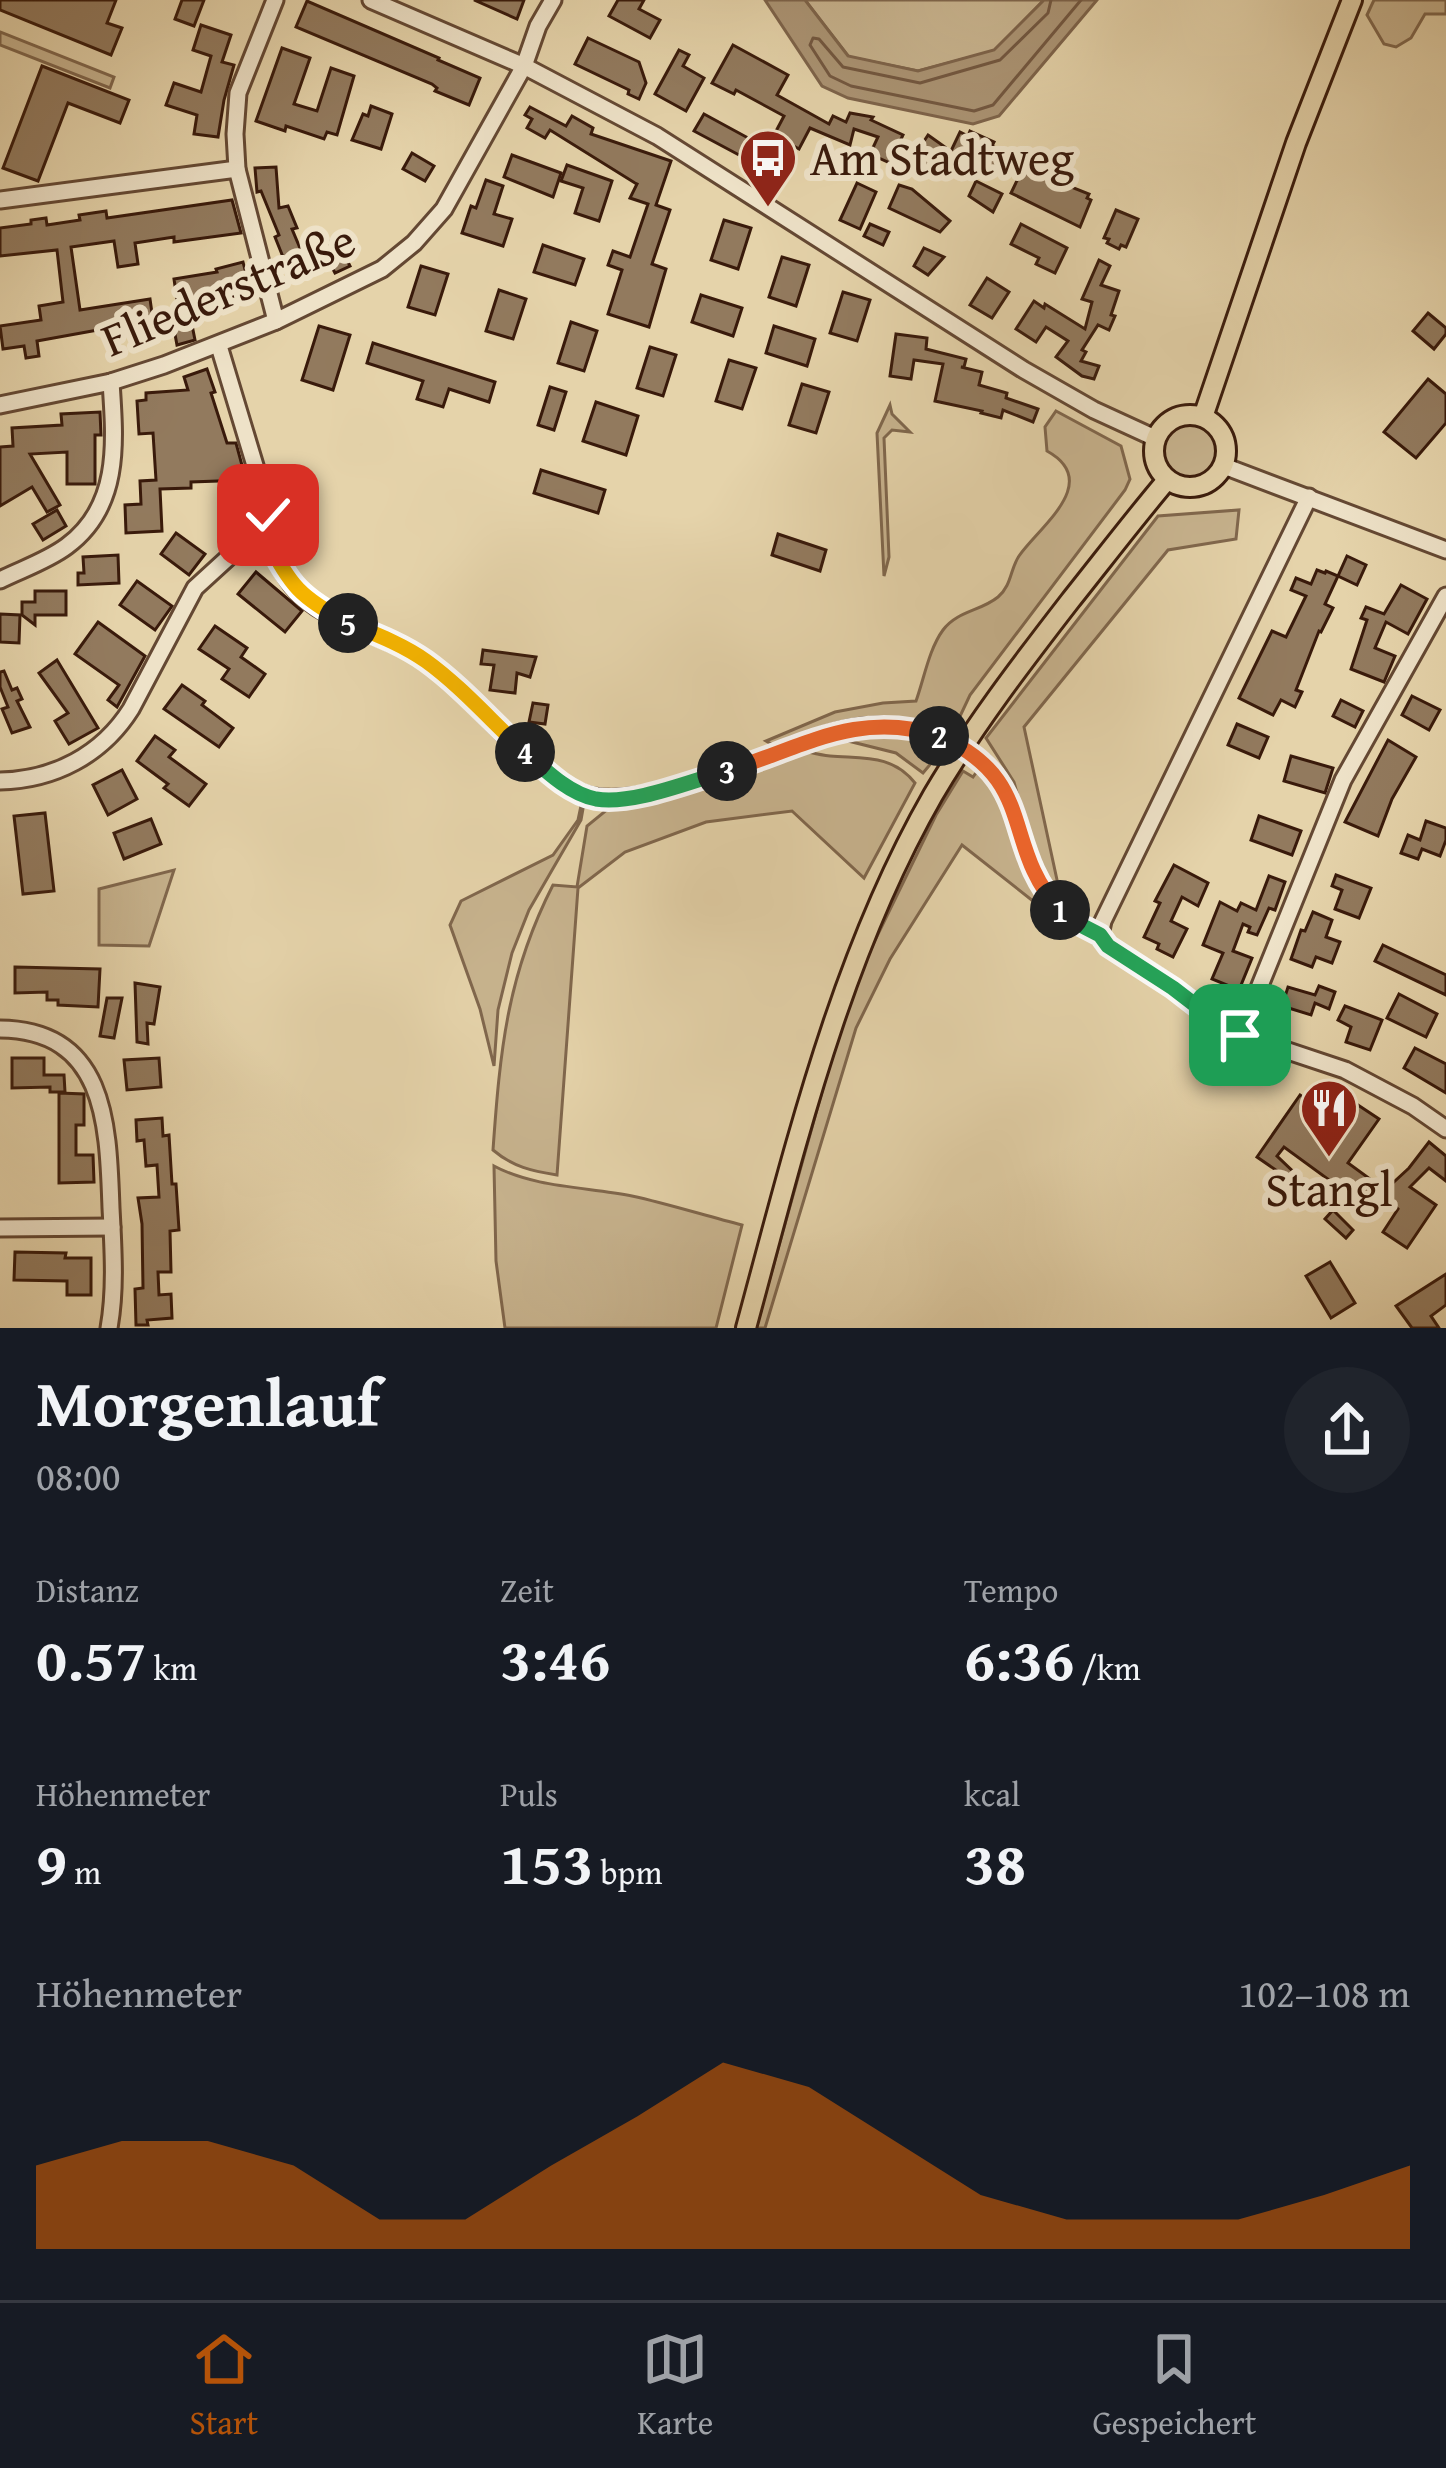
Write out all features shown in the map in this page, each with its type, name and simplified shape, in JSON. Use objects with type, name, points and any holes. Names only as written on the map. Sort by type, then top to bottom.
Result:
[{"type":"main road","points":[[1203,416],[1296,143],[1352,0]]},
{"type":"main road","points":[[1203,416],[1224,435],[1224,466],[1200,487],[1179,486],[1167,480],[1154,461],[1155,438],[1172,418],[1203,416]]},
{"type":"main road","points":[[746,1328],[795,1149],[848,982],[932,796],[1002,691],[1167,480]]},
{"type":"street","points":[[275,0],[238,93],[235,134],[237,169],[276,321]]},
{"type":"street","points":[[371,0],[524,66],[657,136],[1024,370],[1155,438]]},
{"type":"street","name":"Fliederstraße","points":[[0,405],[112,382],[219,346],[382,269],[431,226],[466,172],[524,66],[553,0]]},
{"type":"street","points":[[0,200],[237,169]]},
{"type":"street","points":[[219,346],[266,502],[266,538],[285,575],[306,599],[424,660],[543,768],[582,794],[596,799],[648,794],[852,728],[905,727],[939,736],[998,776],[1029,859],[1047,894],[1071,920],[1100,935],[1108,946],[1240,1035],[1345,1070],[1446,1129]]},
{"type":"street","points":[[0,580],[70,544],[99,510],[114,460],[112,382]]},
{"type":"street","points":[[1224,466],[1446,550]]},
{"type":"street","points":[[1100,935],[1309,497]]},
{"type":"street","points":[[0,781],[57,770],[104,743],[131,710],[195,588],[230,556],[266,538]]},
{"type":"street","points":[[1240,1035],[1343,780],[1446,596]]},
{"type":"street","points":[[0,1029],[37,1034],[59,1044],[77,1058],[98,1090],[106,1130],[112,1227],[109,1328]]},
{"type":"street","points":[[0,1228],[112,1227]]},
{"type":"shaded area","points":[[805,0],[1044,0],[994,51],[918,71],[849,57]]},
{"type":"shaded area","points":[[1374,0],[1446,0],[1446,14],[1425,14],[1411,38],[1396,47],[1384,44],[1367,15]]},
{"type":"shaded area","points":[[0,32],[114,77],[110,88],[0,45]]},
{"type":"shaded area","points":[[890,405],[892,414],[910,432],[892,430],[884,438],[889,557],[884,576],[877,433]]},
{"type":"shaded area","points":[[1056,411],[1121,446],[1130,479],[970,695],[954,729],[946,724],[942,730],[900,718],[879,718],[837,725],[775,746],[766,741],[835,712],[916,701],[943,630],[1003,592],[1019,556],[1062,504],[1069,476],[1063,463],[1047,451],[1045,427]]},
{"type":"shaded area","points":[[1190,423],[1211,431],[1219,452],[1211,473],[1190,481],[1169,473],[1161,452],[1169,431]]},
{"type":"shaded area","points":[[1239,510],[1236,539],[1168,550],[1024,727],[1062,903],[1033,852],[1014,782],[986,738],[1158,516]]},
{"type":"shaded area","points":[[903,734],[934,743],[930,750],[938,755],[923,773],[896,753],[840,739]]},
{"type":"shaded area","points":[[799,750],[887,763],[915,783],[864,878],[792,811],[706,822],[625,852],[578,888],[557,1175],[500,1156],[493,1150],[496,1114],[516,982],[553,885],[577,887],[587,826],[609,808],[738,773]]},
{"type":"shaded area","points":[[978,770],[999,793],[1041,897],[1038,905],[962,845],[890,959],[856,1028],[765,1328],[756,1328],[835,1045],[861,969],[936,815],[963,771],[973,777]]},
{"type":"shaded area","points":[[582,801],[581,820],[529,910],[512,953],[498,1010],[494,1066],[480,1009],[450,925],[461,901],[553,855],[578,820]]},
{"type":"shaded area","points":[[174,870],[149,946],[99,945],[99,889]]},
{"type":"shaded area","points":[[494,1166],[527,1179],[632,1196],[742,1225],[716,1328],[505,1328],[496,1261]]},
{"type":"water","points":[[765,0],[805,0],[848,56],[918,71],[994,50],[1044,0],[1097,0],[999,116],[973,124],[848,98],[822,86]]},
{"type":"building","points":[[0,0],[116,0],[107,23],[122,28],[111,55],[0,10]]},
{"type":"building","points":[[182,0],[204,0],[194,26],[175,19]]},
{"type":"building","points":[[474,0],[524,0],[517,19]]},
{"type":"building","points":[[618,0],[644,0],[639,9],[660,20],[650,38],[609,16]]},
{"type":"building","points":[[307,1],[480,78],[469,105],[435,91],[432,84],[296,27]]},
{"type":"building","points":[[201,25],[231,35],[222,62],[234,65],[218,137],[194,134],[197,115],[166,105],[174,83],[201,92],[211,56],[193,50]]},
{"type":"building","points":[[588,38],[639,62],[646,83],[639,99],[575,64]]},
{"type":"building","points":[[733,45],[788,75],[777,95],[829,124],[833,116],[846,122],[850,113],[873,117],[871,120],[903,135],[890,163],[870,154],[878,137],[854,129],[850,145],[810,128],[799,149],[774,135],[784,116],[736,90],[734,94],[712,83]]},
{"type":"building","points":[[282,48],[310,58],[294,104],[317,111],[331,68],[354,76],[337,135],[327,132],[324,139],[256,121]]},
{"type":"building","points":[[679,50],[689,55],[683,66],[704,78],[686,111],[655,94]]},
{"type":"building","points":[[42,66],[129,100],[120,123],[68,103],[38,181],[3,168]]},
{"type":"building","points":[[371,106],[392,114],[381,149],[352,140]]},
{"type":"building","points":[[530,107],[566,126],[572,116],[593,128],[591,134],[671,161],[656,205],[670,210],[652,264],[666,269],[649,327],[608,314],[622,270],[608,265],[613,251],[630,257],[648,204],[630,198],[637,184],[550,130],[545,138],[527,128],[532,119],[525,115]]},
{"type":"building","points":[[704,114],[750,139],[741,156],[694,131]]},
{"type":"building","points":[[970,131],[1001,150],[992,172],[950,153],[960,132],[968,136]]},
{"type":"building","points":[[928,135],[945,147],[930,169],[913,158]]},
{"type":"building","points":[[412,153],[434,166],[425,181],[403,169]]},
{"type":"building","points":[[512,155],[561,173],[553,197],[504,177]]},
{"type":"building","points":[[1026,162],[1089,194],[1080,227],[1011,193]]},
{"type":"building","points":[[567,165],[612,181],[599,221],[575,213],[583,188],[561,181]]},
{"type":"building","points":[[276,167],[279,208],[288,206],[305,260],[287,267],[275,237],[279,235],[261,191],[257,192],[255,168]]},
{"type":"building","points":[[486,180],[503,186],[494,214],[512,219],[503,246],[462,233]]},
{"type":"building","points":[[976,181],[1002,194],[993,212],[969,196]]},
{"type":"building","points":[[857,183],[876,192],[860,229],[840,220]]},
{"type":"building","points":[[899,185],[912,189],[950,221],[940,232],[889,208]]},
{"type":"building","points":[[232,200],[241,233],[135,243],[138,264],[118,267],[114,241],[71,247],[80,310],[150,299],[153,320],[37,341],[39,356],[26,358],[24,346],[3,349],[0,326],[41,320],[39,306],[63,302],[57,250],[0,256],[0,228],[46,218],[47,225],[106,211],[107,218]]},
{"type":"building","points":[[1116,210],[1138,219],[1126,247],[1119,249],[1104,238]]},
{"type":"building","points":[[724,220],[751,228],[738,269],[711,260]]},
{"type":"building","points":[[870,224],[889,232],[883,245],[864,236]]},
{"type":"building","points":[[1021,224],[1067,248],[1055,273],[1036,264],[1039,258],[1011,244]]},
{"type":"building","points":[[336,238],[350,266],[335,273],[321,246]]},
{"type":"building","points":[[543,245],[584,259],[575,285],[534,272]]},
{"type":"building","points":[[924,248],[944,257],[928,275],[914,266]]},
{"type":"building","points":[[782,257],[809,265],[796,306],[769,297]]},
{"type":"building","points":[[1099,260],[1110,266],[1101,285],[1119,291],[1109,330],[1098,325],[1082,350],[1086,352],[1081,361],[1099,366],[1094,379],[1056,357],[1068,341],[1046,327],[1036,342],[1016,329],[1034,301],[1085,329],[1092,302],[1082,299]]},
{"type":"building","points":[[243,262],[251,293],[188,305],[195,340],[177,345],[174,329],[181,328],[174,279]]},
{"type":"building","points":[[421,266],[448,274],[435,315],[408,307]]},
{"type":"building","points":[[987,278],[1009,292],[992,318],[970,305]]},
{"type":"building","points":[[499,290],[526,299],[513,339],[486,331]]},
{"type":"building","points":[[843,292],[870,300],[857,341],[830,333]]},
{"type":"building","points":[[701,295],[742,308],[733,336],[692,322]]},
{"type":"building","points":[[1428,313],[1446,328],[1434,349],[1413,331]]},
{"type":"building","points":[[571,322],[597,331],[584,371],[558,363]]},
{"type":"building","points":[[319,326],[350,335],[333,390],[302,380]]},
{"type":"building","points":[[774,326],[815,339],[807,366],[766,353]]},
{"type":"building","points":[[896,334],[927,338],[926,349],[966,359],[961,367],[982,372],[979,385],[1038,409],[1033,422],[1003,410],[1001,418],[935,401],[943,364],[914,360],[911,379],[890,376]]},
{"type":"building","points":[[373,343],[495,382],[489,402],[449,389],[443,407],[417,399],[423,381],[367,363]]},
{"type":"building","points":[[650,347],[676,355],[663,396],[637,388]]},
{"type":"building","points":[[729,360],[756,368],[742,409],[716,401]]},
{"type":"building","points":[[207,369],[227,443],[236,443],[246,480],[191,482],[191,488],[160,489],[162,531],[126,533],[125,505],[141,504],[140,481],[156,480],[153,433],[139,434],[137,401],[146,400],[146,393],[188,390],[184,377]]},
{"type":"building","points":[[1428,379],[1446,394],[1446,423],[1416,458],[1384,432]]},
{"type":"building","points":[[802,384],[829,392],[816,433],[789,425]]},
{"type":"building","points":[[550,387],[566,392],[554,430],[538,425]]},
{"type":"building","points":[[596,402],[638,416],[626,455],[583,441]]},
{"type":"building","points":[[100,412],[95,484],[67,484],[67,452],[30,454],[60,505],[47,512],[32,487],[0,506],[0,447],[13,446],[12,428],[62,425],[61,414]]},
{"type":"building","points":[[541,470],[605,490],[598,513],[534,493]]},
{"type":"building","points":[[57,510],[66,526],[43,540],[33,524]]},
{"type":"building","points":[[176,533],[205,554],[189,575],[161,554]]},
{"type":"building","points":[[778,534],[826,550],[820,571],[772,555]]},
{"type":"building","points":[[118,555],[119,583],[78,585],[78,573],[84,573],[83,557]]},
{"type":"building","points":[[1347,556],[1366,565],[1357,585],[1338,576]]},
{"type":"building","points":[[1317,570],[1338,576],[1325,604],[1333,608],[1296,690],[1302,692],[1295,707],[1281,700],[1273,715],[1239,698],[1272,631],[1286,637],[1306,596],[1291,590],[1296,578],[1311,584]]},
{"type":"building","points":[[256,572],[302,611],[285,632],[238,594]]},
{"type":"building","points":[[137,581],[172,606],[155,630],[120,605]]},
{"type":"building","points":[[1401,585],[1427,599],[1408,634],[1386,622],[1375,648],[1395,656],[1384,682],[1351,669],[1367,620],[1361,618],[1366,607],[1384,614]]},
{"type":"building","points":[[35,591],[66,591],[66,615],[35,615],[35,625],[22,615],[22,602],[35,602]]},
{"type":"building","points":[[0,614],[20,615],[19,643],[0,642]]},
{"type":"building","points":[[98,622],[145,656],[117,707],[108,700],[119,685],[75,654]]},
{"type":"building","points":[[215,626],[247,648],[241,657],[265,674],[249,697],[222,679],[229,669],[199,649]]},
{"type":"building","points":[[483,650],[536,657],[530,677],[517,673],[515,693],[490,690],[494,665],[481,664]]},
{"type":"building","points":[[57,660],[98,728],[69,744],[55,721],[68,713],[39,673]]},
{"type":"building","points":[[4,671],[12,690],[17,688],[22,699],[17,701],[30,727],[12,733],[2,709],[8,707],[0,687],[0,672]]},
{"type":"building","points":[[182,685],[233,728],[219,747],[164,709]]},
{"type":"building","points":[[1412,696],[1440,710],[1429,730],[1402,715]]},
{"type":"building","points":[[1341,700],[1363,711],[1355,727],[1333,716]]},
{"type":"building","points":[[533,703],[548,705],[545,724],[529,722]]},
{"type":"building","points":[[1237,724],[1268,737],[1259,758],[1228,745]]},
{"type":"building","points":[[155,736],[175,750],[169,757],[206,784],[189,806],[137,761]]},
{"type":"building","points":[[1388,740],[1416,757],[1378,836],[1345,822]]},
{"type":"building","points":[[1291,756],[1333,768],[1325,793],[1284,781]]},
{"type":"building","points":[[122,770],[137,799],[108,815],[93,785]]},
{"type":"building","points":[[45,813],[54,891],[23,894],[14,816]]},
{"type":"building","points":[[1259,816],[1301,831],[1292,855],[1251,840]]},
{"type":"building","points":[[151,819],[161,844],[124,859],[114,833]]},
{"type":"building","points":[[1426,821],[1446,828],[1440,856],[1422,849],[1418,859],[1401,853],[1408,835],[1420,840]]},
{"type":"building","points":[[1174,865],[1208,883],[1198,906],[1182,897],[1171,921],[1187,929],[1173,957],[1144,937],[1160,903],[1155,901]]},
{"type":"building","points":[[1336,875],[1371,888],[1359,918],[1335,909],[1342,890],[1332,886]]},
{"type":"building","points":[[1269,876],[1285,882],[1275,910],[1269,908],[1257,935],[1243,924],[1233,951],[1252,958],[1239,990],[1212,979],[1223,953],[1203,945],[1220,902],[1237,911],[1241,903],[1256,910]]},
{"type":"building","points":[[1313,912],[1332,920],[1326,937],[1340,942],[1332,963],[1316,957],[1312,967],[1291,959]]},
{"type":"building","points":[[1383,945],[1446,975],[1446,995],[1375,961]]},
{"type":"building","points":[[15,967],[100,969],[98,1007],[58,1005],[58,1000],[47,1000],[47,992],[15,993]]},
{"type":"building","points":[[135,983],[160,987],[154,1024],[147,1023],[148,1044],[137,1042]]},
{"type":"building","points":[[1319,986],[1335,992],[1329,1009],[1315,1003],[1311,1015],[1282,1006],[1288,987],[1315,995]]},
{"type":"building","points":[[1399,994],[1437,1014],[1426,1037],[1387,1018]]},
{"type":"building","points":[[107,998],[122,998],[114,1038],[100,1036]]},
{"type":"building","points":[[1345,1006],[1382,1020],[1370,1050],[1346,1042],[1351,1027],[1338,1020]]},
{"type":"building","points":[[1415,1048],[1446,1064],[1446,1093],[1404,1068]]},
{"type":"building","points":[[12,1058],[44,1058],[44,1075],[64,1075],[65,1092],[50,1092],[50,1087],[12,1088]]},
{"type":"building","points":[[159,1058],[161,1087],[127,1090],[124,1060]]},
{"type":"building","points":[[59,1093],[84,1094],[84,1125],[76,1125],[76,1155],[93,1155],[94,1182],[59,1183]]},
{"type":"building","points":[[1300,1095],[1335,1120],[1349,1099],[1379,1119],[1348,1163],[1381,1187],[1366,1207],[1284,1147],[1277,1156],[1303,1181],[1299,1186],[1257,1157]]},
{"type":"building","points":[[162,1118],[163,1136],[169,1135],[179,1230],[170,1231],[171,1272],[158,1272],[159,1295],[171,1294],[172,1318],[136,1325],[135,1289],[143,1288],[138,1198],[159,1197],[157,1165],[146,1166],[136,1120]]},
{"type":"building","points":[[1429,1142],[1446,1156],[1446,1181],[1429,1168],[1410,1187],[1436,1205],[1407,1248],[1383,1232],[1398,1209],[1382,1193]]},
{"type":"building","points":[[1333,1210],[1353,1230],[1346,1238],[1325,1219]]},
{"type":"building","points":[[15,1252],[91,1258],[91,1295],[67,1295],[67,1281],[14,1280]]},
{"type":"building","points":[[1330,1262],[1355,1303],[1331,1318],[1306,1276]]},
{"type":"building","points":[[1446,1274],[1446,1305],[1431,1316],[1439,1328],[1412,1328],[1396,1306]]},
{"type":"place","name":"Am Stadtweg","points":[[768,209]]},
{"type":"place","name":"Stangl","points":[[1329,1159]]},
{"type":"route","points":[[268,515],[266,538],[285,575],[306,599],[424,660],[543,768],[568,787],[596,799],[648,794],[852,728],[905,727],[955,743],[998,776],[1038,880],[1056,907],[1240,1035]]}]
